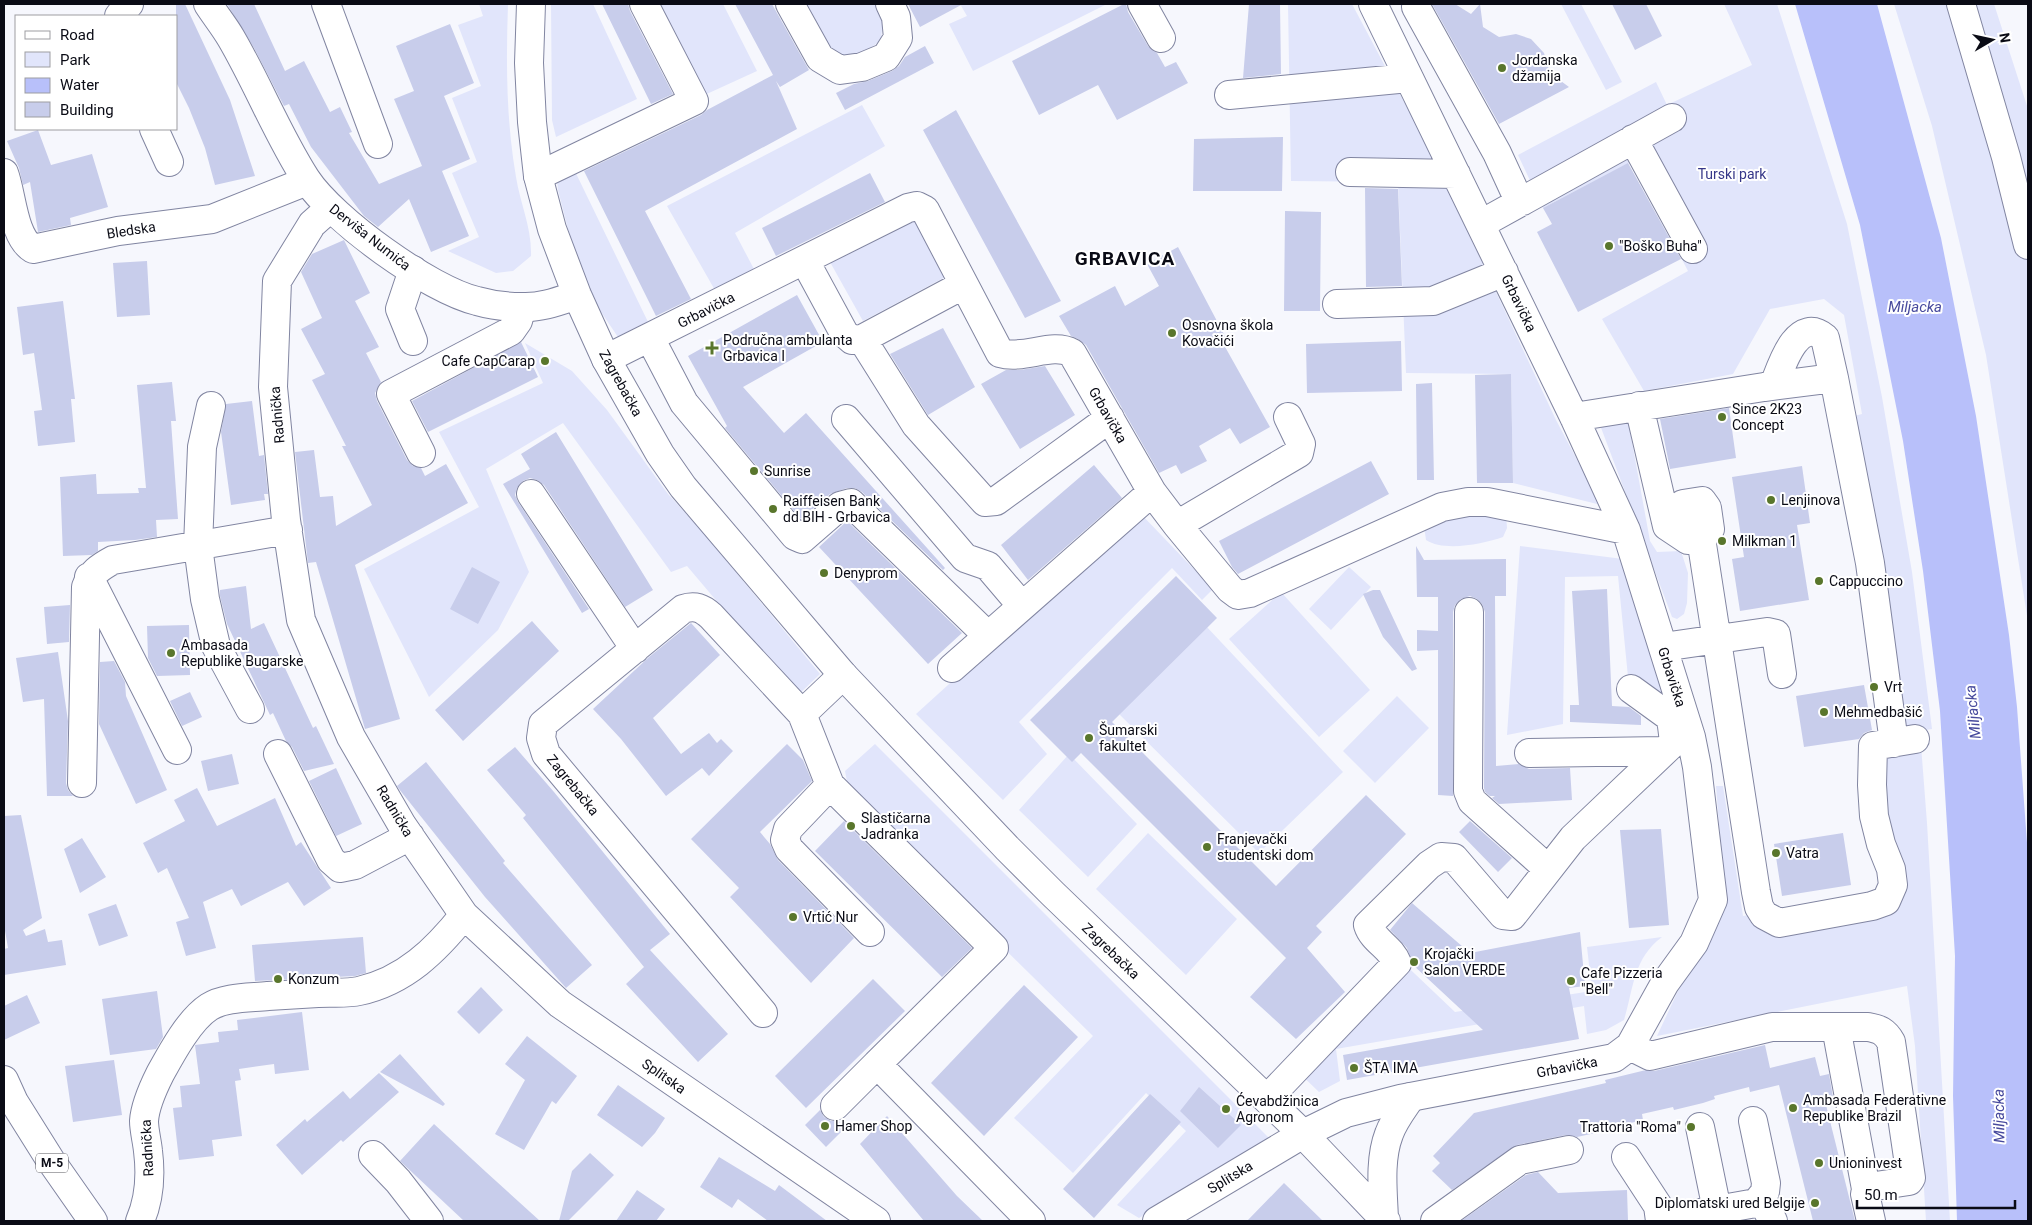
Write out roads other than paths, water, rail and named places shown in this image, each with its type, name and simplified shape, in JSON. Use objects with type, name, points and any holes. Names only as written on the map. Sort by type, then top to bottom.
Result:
[{"type":"street","points":[[120,15],[129,4]]},
{"type":"street","name":"Derviša Numića","points":[[208,4],[231,38],[292,156],[307,181],[330,208],[386,253],[447,290],[476,301],[522,307],[539,307],[578,295]]},
{"type":"street","points":[[326,4],[378,144]]},
{"type":"street","points":[[531,4],[530,97],[538,176],[552,229],[578,295]]},
{"type":"street","points":[[538,176],[694,101],[644,4]]},
{"type":"street","points":[[790,4],[820,58],[840,70],[862,67],[886,57],[898,38],[896,17],[890,4]]},
{"type":"street","points":[[1142,4],[1161,38]]},
{"type":"street","name":"Grbavička","points":[[1303,1134],[1346,1113],[1411,1097],[1614,1058],[1630,1046],[1665,983],[1694,943],[1713,900],[1697,768],[1676,743],[1663,647],[1626,530],[1481,224],[1372,4]]},
{"type":"street","points":[[1961,4],[2006,157],[2028,245]]},
{"type":"street","points":[[1416,7],[1497,153],[1514,190],[1522,201]]},
{"type":"street","points":[[1229,95],[1409,78]]},
{"type":"street","points":[[1481,224],[1672,118]]},
{"type":"street","points":[[154,130],[169,162]]},
{"type":"street","points":[[1634,139],[1693,249]]},
{"type":"street","points":[[1350,172],[1456,174]]},
{"type":"street","name":"Bledska","points":[[4,173],[19,232],[25,244],[33,249],[118,231],[212,219],[307,181]]},
{"type":"street","name":"Grbavička","points":[[606,359],[908,208],[917,206],[925,210],[1000,353],[1011,356],[1063,348],[1072,353],[1152,492],[1177,525],[1230,589],[1238,596],[1250,594],[1442,507],[1468,502],[1495,503],[1626,530]]},
{"type":"street","name":"Radnička","points":[[140,1221],[148,1198],[149,1163],[144,1121],[146,1109],[161,1072],[188,1029],[202,1012],[210,1006],[231,1000],[359,992],[377,986],[414,968],[446,938],[464,915],[410,836],[351,737],[302,620],[288,530],[273,387],[276,281],[312,224],[330,208]]},
{"type":"street","points":[[805,261],[844,333],[852,340],[862,339],[963,285]]},
{"type":"street","points":[[413,270],[400,309],[413,341]]},
{"type":"street","points":[[1338,304],[1433,301],[1504,272]]},
{"type":"street","name":"Zagrebačka","points":[[578,295],[606,359],[660,454],[683,487],[842,675],[1052,894],[1303,1134],[1385,1220]]},
{"type":"street","points":[[421,454],[391,394],[511,331],[518,321],[522,307]]},
{"type":"street","points":[[1639,406],[1667,526],[1695,539],[1716,638],[1759,907],[1764,915],[1779,923],[1872,906],[1886,901],[1892,885],[1891,869],[1881,844],[1874,816],[1872,785],[1873,746],[1904,741],[1825,338],[1813,331],[1804,333],[1789,347],[1774,385]]},
{"type":"street","points":[[650,338],[684,403],[796,536],[802,538],[840,506],[852,503],[988,636]]},
{"type":"street","points":[[862,339],[916,426],[985,502],[996,501],[1110,418]]},
{"type":"street","points":[[1574,417],[1774,385],[1834,378]]},
{"type":"street","points":[[211,406],[202,447],[198,546],[205,599],[216,646],[250,709]]},
{"type":"street","points":[[1177,525],[1299,453],[1301,444],[1288,417]]},
{"type":"street","points":[[846,419],[965,558],[988,566],[1022,606]]},
{"type":"street","points":[[952,668],[1152,492]]},
{"type":"street","points":[[531,494],[635,649]]},
{"type":"street","points":[[82,783],[86,587],[89,577],[99,567],[112,560],[288,530]]},
{"type":"street","points":[[89,577],[177,750]]},
{"type":"street","name":"Zagrebačka","points":[[763,1013],[546,754],[542,746],[541,738],[544,724],[684,609],[690,607],[698,607],[711,616],[802,714],[830,785],[994,948],[835,1106]]},
{"type":"street","points":[[1469,612],[1468,791],[1472,801],[1548,870]]},
{"type":"street","points":[[1663,647],[1767,632],[1776,634],[1782,674]]},
{"type":"street","points":[[802,714],[842,675]]},
{"type":"street","points":[[1631,689],[1671,718],[1676,743]]},
{"type":"street","points":[[1267,1099],[1397,963],[1394,955],[1370,933],[1368,926],[1429,865],[1441,857],[1454,858],[1503,914],[1512,916],[1573,838],[1676,743]]},
{"type":"street","points":[[1529,753],[1676,743]]},
{"type":"street","points":[[278,754],[331,860],[340,868],[356,865],[410,836]]},
{"type":"street","points":[[1697,768],[1736,762]]},
{"type":"street","points":[[830,785],[788,830],[785,840],[789,849],[870,932]]},
{"type":"street","name":"Splitska","points":[[464,915],[560,1004],[876,1221]]},
{"type":"street","points":[[1630,1046],[1650,1056],[1772,1027],[1878,1029],[1886,1033],[1891,1042],[1911,1178],[1909,1181],[1866,1189]]},
{"type":"street","points":[[1836,1027],[1871,1221]]},
{"type":"street","points":[[877,1064],[1031,1221]]},
{"type":"street","name":"M-5","points":[[9,1091],[50,1161],[93,1221]]},
{"type":"street","points":[[1385,1220],[1383,1172],[1388,1136],[1411,1097]]},
{"type":"street","points":[[1626,1157],[1658,1206],[1660,1221],[1717,1210],[1764,1212],[1766,1183],[1753,1121]]},
{"type":"street","points":[[1700,1127],[1717,1210]]},
{"type":"street","name":"Splitska","points":[[1157,1221],[1303,1134]]},
{"type":"street","points":[[1435,1221],[1520,1160],[1569,1150]]},
{"type":"street","points":[[373,1155],[398,1181],[429,1221]]},
{"type":"water","name":"Miljacka","points":[[1795,4],[1877,4],[1941,238],[1976,416],[2009,635],[2017,707],[2028,856],[2028,1221],[1957,1221],[1953,1096],[1955,956],[1940,711],[1923,571],[1903,441],[1860,225]]},
{"type":"place","name":"Jordanska džamija","points":[[1502,68]]},
{"type":"place","name":"\"Boško Buha\"","points":[[1609,246]]},
{"type":"place","name":"Osnovna škola Kovačići","points":[[1172,333]]},
{"type":"place","name":"Područna ambulanta Grbavica I","points":[[712,348]]},
{"type":"place","name":"Cafe CapCarap","points":[[545,361]]},
{"type":"place","name":"Since 2K23 Concept","points":[[1722,417]]},
{"type":"place","name":"Sunrise","points":[[754,471]]},
{"type":"place","name":"Lenjinova","points":[[1771,500]]},
{"type":"place","name":"Raiffeisen Bank dd BIH - Grbavica","points":[[773,509]]},
{"type":"place","name":"Milkman 1","points":[[1722,541]]},
{"type":"place","name":"Denyprom","points":[[824,573]]},
{"type":"place","name":"Cappuccino","points":[[1819,581]]},
{"type":"place","name":"Ambasada Republike Bugarske","points":[[171,653]]},
{"type":"place","name":"Vrt","points":[[1874,687]]},
{"type":"place","name":"Mehmedbašić","points":[[1824,712]]},
{"type":"place","name":"Šumarski fakultet","points":[[1089,738]]},
{"type":"place","name":"Slastičarna Jadranka","points":[[851,826]]},
{"type":"place","name":"Franjevački studentski dom","points":[[1207,847]]},
{"type":"place","name":"Vatra","points":[[1776,853]]},
{"type":"place","name":"Vrtić Nur","points":[[793,917]]},
{"type":"place","name":"Krojački Salon VERDE","points":[[1414,962]]},
{"type":"place","name":"Konzum","points":[[278,979]]},
{"type":"place","name":"Cafe Pizzeria \"Bell\"","points":[[1571,981]]},
{"type":"place","name":"ŠTA IMA","points":[[1354,1068]]},
{"type":"place","name":"Ambasada Federativne Republike Brazil","points":[[1793,1108]]},
{"type":"place","name":"Ćevabdžinica Agronom","points":[[1226,1109]]},
{"type":"place","name":"Hamer Shop","points":[[825,1126]]},
{"type":"place","name":"Trattoria \"Roma\"","points":[[1691,1127]]},
{"type":"place","name":"Unioninvest","points":[[1819,1163]]},
{"type":"place","name":"Diplomatski ured Belgije","points":[[1815,1203]]},
{"type":"district","name":"GRBAVICA","points":[[1125,258]]},
{"type":"park label","name":"Turski park","points":[[1732,174]]}]
